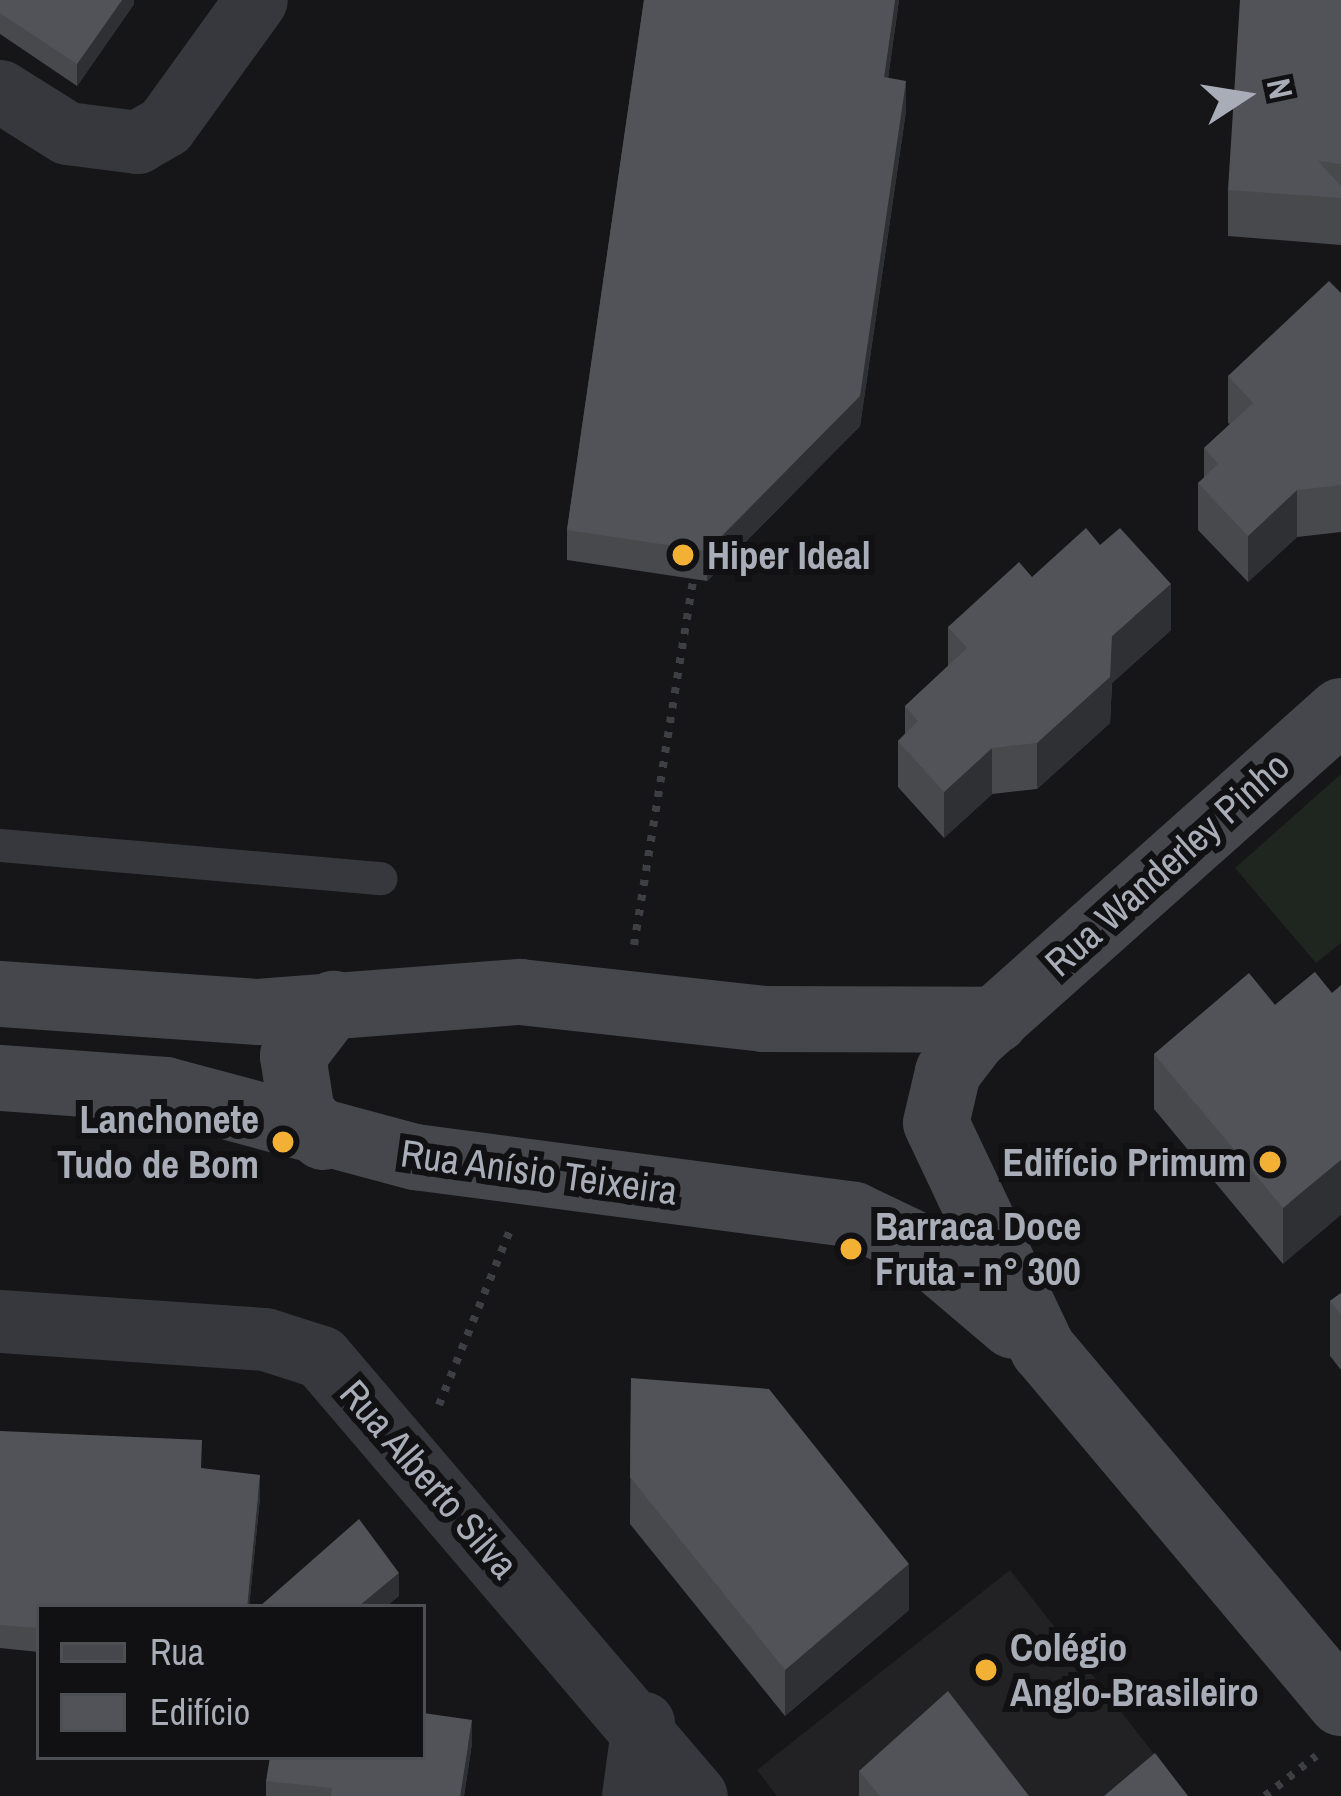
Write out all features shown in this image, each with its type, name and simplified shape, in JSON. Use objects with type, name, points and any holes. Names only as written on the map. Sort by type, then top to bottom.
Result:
[{"type":"street","points":[[0,91],[67,134],[137,142],[165,126],[256,0]]},
{"type":"street","name":"Rua Wanderley Pinho","points":[[854,1215],[918,1172],[948,1072],[996,1020],[1341,711]]},
{"type":"street","points":[[0,994],[259,1012],[455,992],[861,1022],[996,1020]]},
{"type":"street","points":[[323,1137],[302,1113],[292,1056],[333,1004]]},
{"type":"street","points":[[861,1022],[918,1073],[936,1123],[1043,1349],[1333,1726]]},
{"type":"street","name":"Rua Anísio Teixeira","points":[[0,1078],[166,1090],[323,1137],[532,1173],[854,1215],[919,1246],[1043,1349]]},
{"type":"street","name":"Rua Alberto Silva","points":[[0,1321],[265,1339],[320,1357],[643,1723],[696,1796]]},
{"type":"street","points":[[633,1796],[643,1723]]},
{"type":"lane","points":[[0,844],[381,878]]},
{"type":"path","points":[[626,1002],[693,579]]},
{"type":"path","points":[[416,1462],[532,1173]]},
{"type":"path","points":[[1265,1796],[1333,1726]]},
{"type":"shaded area","points":[[1341,774],[1341,943],[1316,963],[1235,868]]},
{"type":"shaded area","name":"Colégio Anglo-Brasileiro","points":[[1010,1570],[1187,1796],[777,1796],[757,1770]]},
{"type":"building","points":[[0,0],[122,0],[77,64],[0,13]]},
{"type":"building","points":[[644,0],[895,0],[884,77],[906,81],[860,396],[707,551],[567,530]]},
{"type":"building","points":[[1240,0],[1341,0],[1341,164],[1318,161],[1341,186],[1341,198],[1228,190]]},
{"type":"building","points":[[1329,281],[1341,293],[1341,485],[1297,490],[1248,536],[1198,483],[1218,464],[1204,448],[1253,403],[1228,376]]},
{"type":"building","points":[[1086,528],[1100,545],[1120,528],[1171,584],[1112,636],[1110,677],[1037,743],[992,748],[944,792],[898,741],[918,721],[905,706],[967,648],[948,627],[1019,562],[1032,577]]},
{"type":"building","name":"Edifício Primum","points":[[1315,972],[1332,993],[1341,985],[1341,1160],[1283,1208],[1154,1054],[1249,973],[1275,1005]]},
{"type":"building","points":[[1341,1293],[1341,1315],[1330,1301]]},
{"type":"building","points":[[631,1378],[769,1389],[909,1564],[785,1670],[630,1477]]},
{"type":"building","points":[[0,1431],[202,1440],[201,1468],[260,1475],[247,1604],[36,1604],[36,1628],[0,1625]]},
{"type":"building","points":[[359,1519],[399,1573],[362,1604],[262,1604]]},
{"type":"building","points":[[948,1691],[1029,1796],[880,1796],[859,1771]]},
{"type":"building","points":[[426,1713],[472,1720],[460,1796],[331,1796],[332,1788],[266,1781],[270,1760],[426,1760]]},
{"type":"building","points":[[1155,1753],[1188,1796],[1104,1796]]},
{"type":"place","name":"Hiper Ideal","points":[[683,555]]},
{"type":"place","name":"Lanchonete Tudo de Bom","points":[[283,1142]]},
{"type":"place","name":"Edifício Primum","points":[[1270,1162]]},
{"type":"place","name":"Barraca Doce Fruta - n° 300","points":[[851,1249]]},
{"type":"place","name":"Colégio Anglo-Brasileiro","points":[[986,1670]]}]
